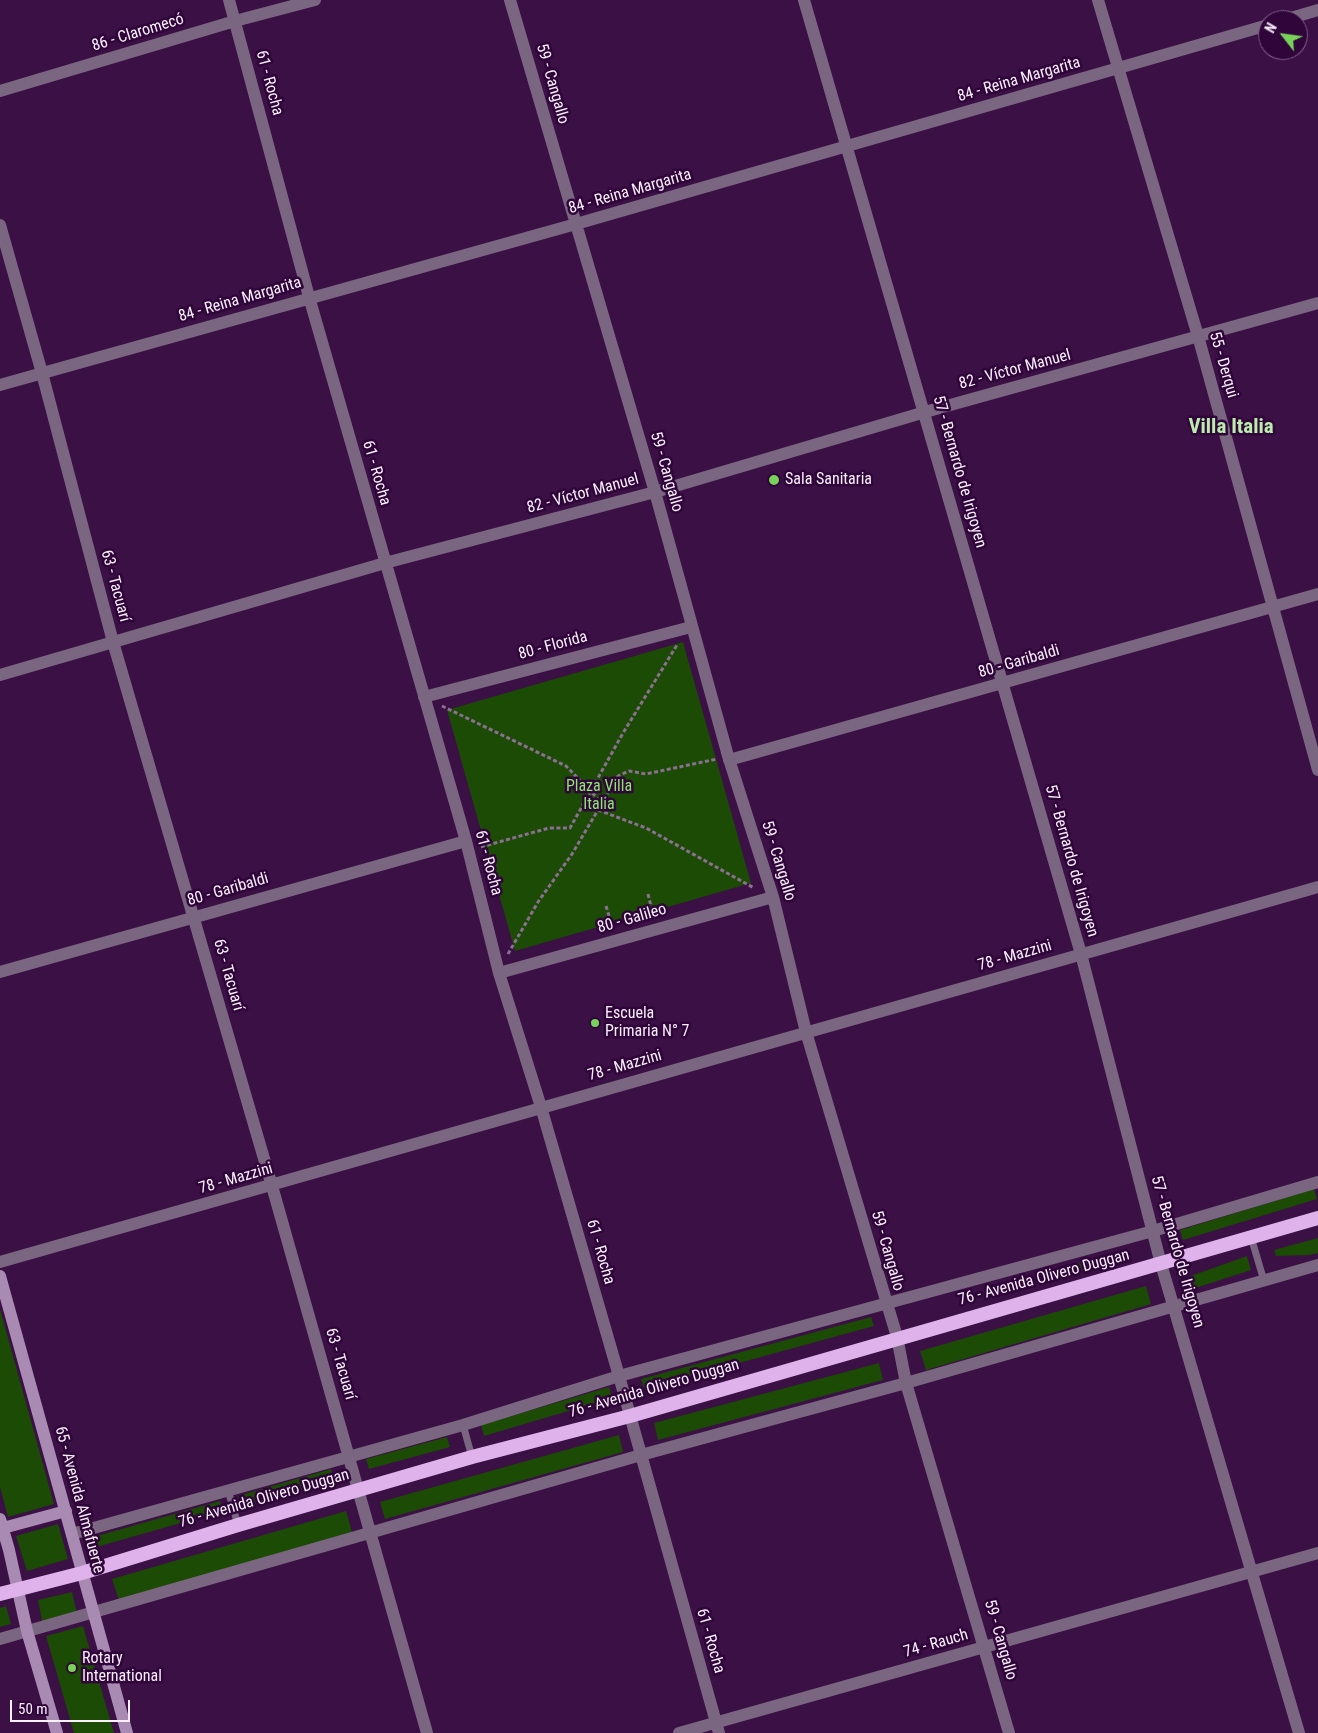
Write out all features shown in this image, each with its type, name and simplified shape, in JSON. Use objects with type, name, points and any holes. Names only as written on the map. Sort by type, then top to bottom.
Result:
[{"type":"highway","name":"76 - Avenida Olivero Duggan","points":[[0,1594],[82,1573],[356,1490],[472,1457],[630,1416],[897,1337],[1161,1264],[1318,1218]]},
{"type":"main road","name":"65 - Avenida Almafuerte","points":[[0,1276],[127,1733]]},
{"type":"main road","points":[[57,1733],[27,1631],[18,1589],[5,1551],[1,1524],[66,1511]]},
{"type":"street","name":"61 - Rocha","points":[[230,0],[309,297],[467,846],[500,973],[619,1376],[718,1728]]},
{"type":"street","name":"86 - Claromecó","points":[[0,91],[235,21],[316,0]]},
{"type":"street","name":"59 - Cangallo","points":[[510,0],[655,492],[689,627],[728,758],[773,897],[806,1032],[897,1337],[906,1383],[1009,1733]]},
{"type":"street","name":"57 - Bernardo de Irigoyen","points":[[804,0],[1081,954],[1161,1264],[1299,1733]]},
{"type":"street","name":"55 - Derqui","points":[[1098,0],[1198,336],[1318,770]]},
{"type":"street","name":"84 - Reina Margarita","points":[[0,385],[309,297],[576,224],[1258,28]]},
{"type":"street","name":"63 - Tacuarí","points":[[0,225],[42,373],[113,642],[272,1186],[349,1457],[356,1490],[427,1733]]},
{"type":"street","name":"82 - Víctor Manuel","points":[[0,675],[385,563],[655,492],[925,412],[1318,303]]},
{"type":"street","name":"80 - Garibaldi","points":[[728,758],[1003,684],[1318,594]]},
{"type":"street","name":"80 - Florida","points":[[424,697],[689,627]]},
{"type":"street","name":"80 - Garibaldi","points":[[0,972],[194,917],[467,846]]},
{"type":"street","name":"78 - Mazzini","points":[[0,1262],[1318,887]]},
{"type":"street","name":"80 - Galileo","points":[[500,973],[773,897]]},
{"type":"street","name":"76 - Avenida Olivero Duggan","points":[[72,1534],[463,1425],[619,1376],[1153,1231],[1318,1182]]},
{"type":"street","points":[[0,1639],[93,1614],[641,1455],[906,1383],[1318,1265]]},
{"type":"street","name":"74 - Rauch","points":[[679,1733],[718,1728],[985,1647],[1318,1553]]},
{"type":"lane","points":[[1252,1237],[1264,1281]]},
{"type":"lane","points":[[463,1425],[472,1457]]},
{"type":"lane","points":[[228,1490],[238,1525]]},
{"type":"path","points":[[467,846],[549,828],[570,828],[623,732],[689,627]]},
{"type":"path","points":[[424,697],[566,766],[602,803]]},
{"type":"path","points":[[500,973],[538,902],[572,854],[618,776],[624,772],[646,774],[728,758]]},
{"type":"path","points":[[598,810],[646,828],[740,881],[773,897]]},
{"type":"path","points":[[648,894],[658,929]]},
{"type":"path","points":[[606,906],[616,940]]},
{"type":"green space","name":"Plaza Villa Italia","points":[[683,642],[751,883],[515,951],[447,710]]},
{"type":"green space","points":[[1314,1189],[1317,1199],[1183,1240],[1180,1230]]},
{"type":"green space","points":[[1318,1238],[1318,1253],[1276,1256],[1274,1250]]},
{"type":"green space","points":[[1124,1251],[1126,1258],[1046,1280],[1044,1273]]},
{"type":"green space","points":[[1247,1256],[1251,1270],[1183,1292],[1188,1277]]},
{"type":"green space","points":[[1146,1286],[1151,1304],[926,1370],[920,1351]]},
{"type":"green space","points":[[0,1309],[54,1504],[8,1517],[0,1487]]},
{"type":"green space","points":[[871,1317],[874,1326],[644,1389],[641,1379]]},
{"type":"green space","points":[[879,1363],[883,1380],[658,1440],[654,1423]]},
{"type":"green space","points":[[609,1387],[612,1398],[484,1436],[481,1425]]},
{"type":"green space","points":[[619,1435],[623,1452],[385,1519],[380,1502]]},
{"type":"green space","points":[[447,1437],[450,1447],[369,1469],[366,1459]]},
{"type":"green space","points":[[331,1469],[334,1480],[241,1507],[238,1496]]},
{"type":"green space","points":[[220,1501],[223,1511],[93,1548],[90,1538]]},
{"type":"green space","points":[[346,1511],[352,1532],[119,1600],[112,1579]]},
{"type":"green space","points":[[58,1524],[68,1559],[27,1571],[16,1536]]},
{"type":"green space","points":[[72,1592],[77,1613],[42,1621],[38,1600]]},
{"type":"green space","points":[[6,1606],[11,1624],[0,1627],[0,1608]]},
{"type":"green space","points":[[83,1626],[114,1733],[74,1733],[46,1636]]},
{"type":"place","name":"Sala Sanitaria","points":[[774,480]]},
{"type":"place","name":"Escuela Primaria N° 7","points":[[595,1023]]},
{"type":"place","name":"Rotary International","points":[[72,1668]]},
{"type":"district","name":"Villa Italia","points":[[1231,428]]}]
